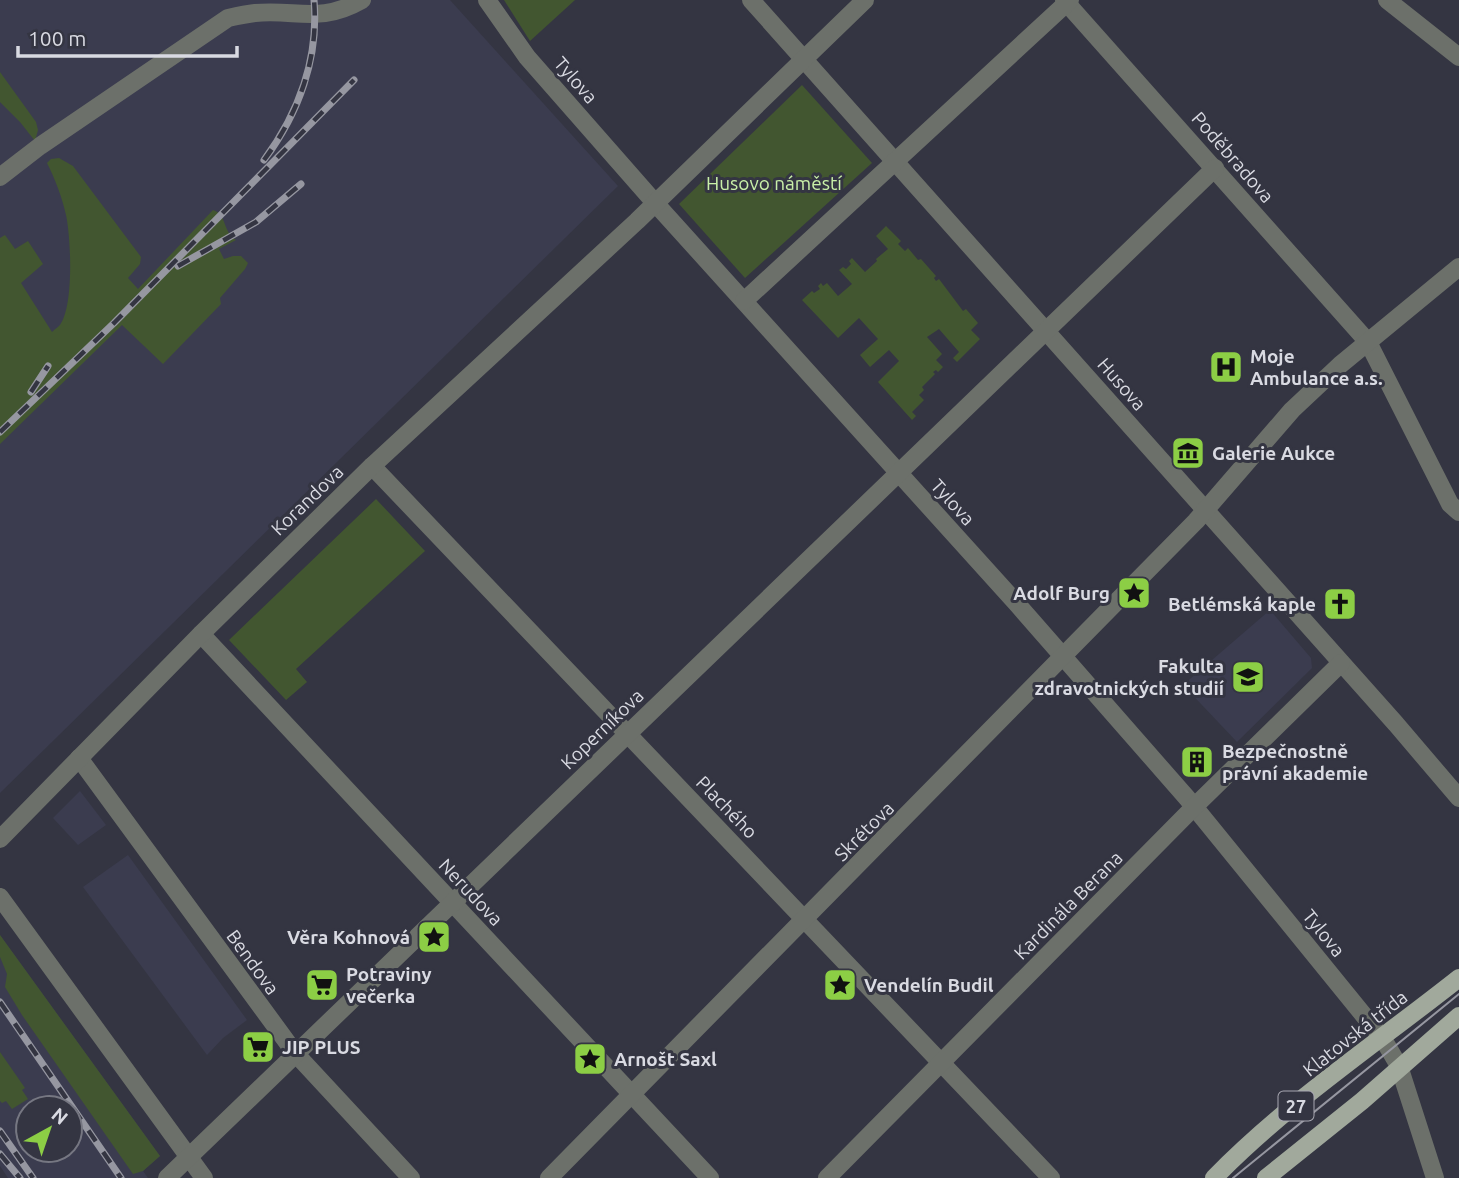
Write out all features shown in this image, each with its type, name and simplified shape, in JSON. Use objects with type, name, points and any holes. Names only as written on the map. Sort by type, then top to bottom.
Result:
[{"type":"main road","name":"Klatovská třída","points":[[1214,1178],[1338,1071],[1459,978]]},
{"type":"main road","name":"27","points":[[1266,1178],[1362,1101],[1459,1016]]},
{"type":"street","points":[[0,177],[40,146],[228,18],[257,13],[316,16],[342,10],[362,0]]},
{"type":"street","name":"Tylova","points":[[486,0],[527,57],[656,204],[1064,657],[1195,807],[1383,1039],[1399,1066],[1435,1178]]},
{"type":"street","name":"Husova","points":[[751,0],[1459,798]]},
{"type":"street","points":[[656,204],[865,0]]},
{"type":"street","points":[[1387,0],[1459,57]]},
{"type":"street","points":[[744,302],[1067,1]]},
{"type":"street","name":"Poděbradova","points":[[1067,1],[1368,342],[1444,492],[1459,512]]},
{"type":"street","name":"Koperníkova","points":[[167,1178],[1215,168]]},
{"type":"street","name":"Korandova","points":[[0,839],[201,634],[372,466],[656,204]]},
{"type":"street","name":"Skrétova","points":[[549,1178],[1206,512],[1292,410],[1368,342],[1459,267]]},
{"type":"street","name":"Plachého","points":[[372,466],[1051,1178]]},
{"type":"street","name":"Nerudova","points":[[201,634],[710,1178]]},
{"type":"street","name":"Kardinála Berana","points":[[827,1178],[1341,663]]},
{"type":"street","name":"Bendova","points":[[79,758],[295,1053],[411,1178]]},
{"type":"street","points":[[0,897],[204,1178]]},
{"type":"shaded area","points":[[0,0],[450,0],[618,186],[0,793]]},
{"type":"shaded area","name":"Fakulta zdravotnických studií","points":[[1270,610],[1311,658],[1312,668],[1237,742],[1183,685]]},
{"type":"shaded area","points":[[80,791],[106,825],[78,845],[53,818]]},
{"type":"shaded area","points":[[128,855],[247,1020],[223,1038],[207,1055],[83,887]]},
{"type":"shaded area","points":[[0,935],[160,1156],[143,1171],[148,1178],[8,1178],[0,1166]]},
{"type":"green space","points":[[504,0],[575,0],[530,41]]},
{"type":"green space","points":[[0,72],[36,122],[38,130],[35,141],[0,102]]},
{"type":"green space","name":"Husovo náměstí","points":[[802,85],[872,163],[745,278],[679,204]]},
{"type":"green space","points":[[59,158],[73,166],[141,257],[140,264],[128,278],[138,289],[213,210],[221,215],[229,233],[236,240],[219,249],[224,259],[241,256],[248,263],[220,298],[221,304],[163,364],[122,325],[0,444],[0,238],[5,235],[15,249],[28,241],[43,264],[21,283],[52,332],[60,325],[68,303],[70,272],[66,215],[47,163],[51,159]]},
{"type":"green space","points":[[886,226],[901,241],[898,244],[905,251],[908,248],[918,260],[921,259],[936,276],[936,281],[939,279],[963,311],[966,309],[978,323],[971,330],[980,339],[957,362],[953,358],[959,352],[939,329],[927,337],[942,354],[936,360],[943,367],[938,372],[933,372],[935,374],[922,387],[924,390],[919,395],[924,400],[912,412],[916,416],[912,420],[878,382],[899,361],[889,350],[870,367],[860,355],[878,339],[859,318],[838,338],[802,300],[812,291],[814,293],[820,289],[818,286],[821,283],[823,286],[827,283],[838,296],[852,284],[839,270],[843,267],[846,269],[852,258],[865,272],[877,261],[888,249],[876,236]]},
{"type":"green space","points":[[376,499],[425,551],[296,669],[307,682],[286,700],[229,640]]},
{"type":"green space","points":[[0,935],[160,1156],[143,1171],[133,1174],[84,1104],[84,1094],[77,1094],[22,1015],[5,987],[7,974],[0,957]]},
{"type":"green space","points":[[0,1052],[25,1088],[22,1090],[25,1094],[14,1094],[12,1109],[6,1101],[0,1101]]},
{"type":"tram line","points":[[1233,1178],[1459,994]]},
{"type":"railway","points":[[264,160],[287,123],[304,84],[313,43],[314,0]]},
{"type":"railway","points":[[0,432],[114,323],[354,80]]},
{"type":"railway","points":[[178,266],[256,222],[301,184]]},
{"type":"railway","points":[[31,392],[48,366]]},
{"type":"railway","points":[[0,1002],[121,1178]]},
{"type":"railway","points":[[0,1131],[33,1178]]},
{"type":"railway","points":[[0,1154],[20,1178]]},
{"type":"place","name":"Moje Ambulance a.s.","points":[[1226,367]]},
{"type":"place","name":"Galerie Aukce","points":[[1188,453]]},
{"type":"place","name":"Adolf Burg","points":[[1134,593]]},
{"type":"place","name":"Betlémská kaple","points":[[1340,604]]},
{"type":"place","name":"Fakulta zdravotnických studií","points":[[1248,677]]},
{"type":"place","name":"Bezpečnostně právní akademie","points":[[1197,762]]},
{"type":"place","name":"Věra Kohnová","points":[[434,937]]},
{"type":"place","name":"Potraviny večerka","points":[[322,985]]},
{"type":"place","name":"Vendelín Budil","points":[[840,985]]},
{"type":"place","name":"JIP PLUS","points":[[258,1047]]},
{"type":"place","name":"Arnošt Saxl","points":[[590,1059]]}]
